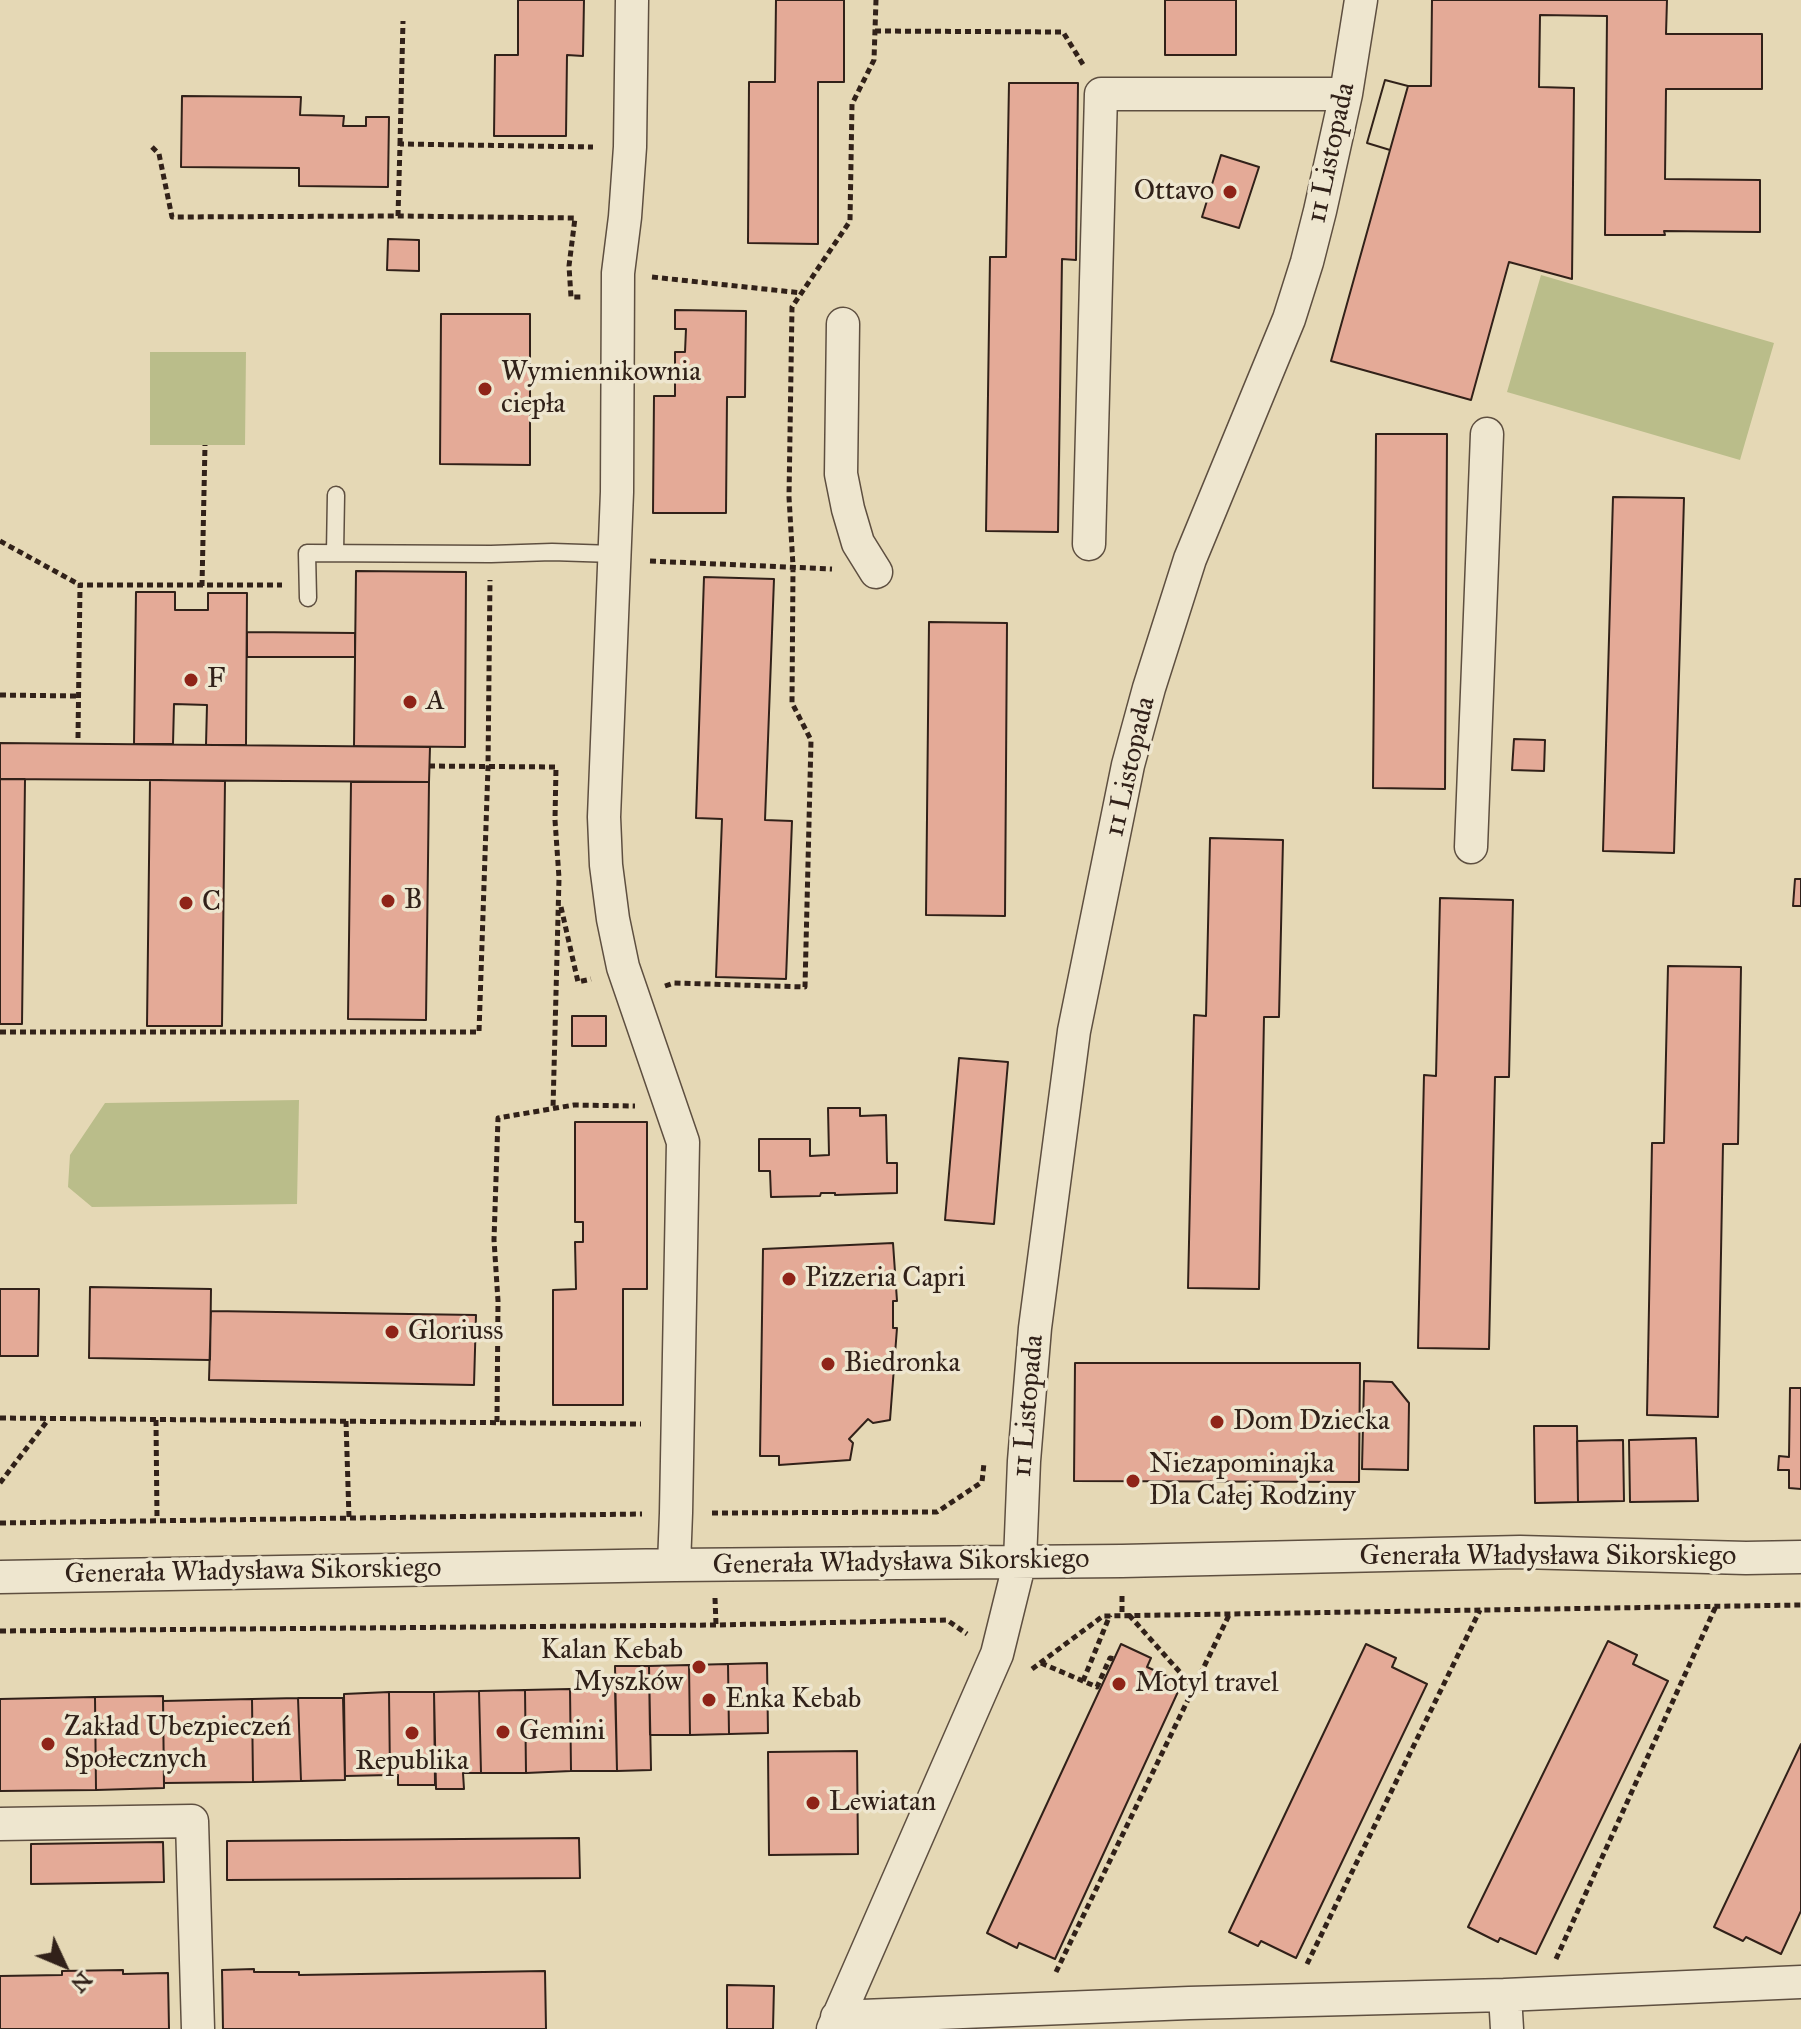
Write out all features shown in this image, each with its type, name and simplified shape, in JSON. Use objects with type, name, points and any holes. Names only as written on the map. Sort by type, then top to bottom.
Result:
[{"type":"street","points":[[632,0],[630,147],[618,285],[617,492],[605,833],[613,919],[623,967],[683,1142],[674,1565]]},
{"type":"street","name":"11 Listopada","points":[[835,2023],[997,1654],[1020,1561],[1024,1461],[1037,1314],[1074,1031],[1128,765],[1190,559],[1289,319],[1320,211],[1346,94],[1361,0]]},
{"type":"street","points":[[1089,544],[1101,94],[1346,94]]},
{"type":"street","points":[[843,324],[841,474],[858,543],[876,572]]},
{"type":"street","points":[[1471,847],[1487,434]]},
{"type":"street","name":"Generała Władysława Sikorskiego","points":[[0,1577],[1122,1561],[1520,1552],[1801,1557]]},
{"type":"street","points":[[0,1824],[192,1821],[198,2029]]},
{"type":"street","points":[[835,2023],[1038,2009],[1190,2016],[1289,2000],[1505,1995],[1801,1982]]},
{"type":"street","points":[[1505,1995],[1507,2029]]},
{"type":"lane","points":[[335,553],[336,495]]},
{"type":"lane","points":[[307,591],[307,553],[552,552],[614,556]]},
{"type":"path","points":[[631,994],[674,983],[805,987],[811,740],[792,703],[793,566],[789,497],[792,307],[850,221],[852,104],[874,60],[876,0]]},
{"type":"path","points":[[398,216],[403,21]]},
{"type":"path","points":[[875,31],[1063,32],[1101,94]]},
{"type":"path","points":[[400,144],[630,147]]},
{"type":"path","points":[[152,147],[159,154],[172,217],[575,218],[569,266],[571,297],[618,285],[802,293]]},
{"type":"path","points":[[202,586],[205,445]]},
{"type":"path","points":[[0,541],[80,585],[133,584],[307,591]]},
{"type":"path","points":[[614,556],[876,572]]},
{"type":"path","points":[[0,1032],[479,1032],[488,767],[490,569]]},
{"type":"path","points":[[78,738],[80,585]]},
{"type":"path","points":[[0,695],[78,696]]},
{"type":"path","points":[[429,766],[556,767],[555,820],[559,878],[553,1108]]},
{"type":"path","points":[[497,1422],[498,1301],[494,1240],[498,1118],[574,1105],[672,1105]]},
{"type":"path","points":[[0,1418],[678,1424]]},
{"type":"path","points":[[0,1483],[49,1419]]},
{"type":"path","points":[[156,1420],[157,1520]]},
{"type":"path","points":[[346,1421],[349,1518]]},
{"type":"path","points":[[0,1523],[937,1512],[982,1482],[984,1458],[1024,1461]]},
{"type":"path","points":[[0,1631],[947,1620],[1028,1672],[1103,1616],[1110,1615],[1801,1605]]},
{"type":"path","points":[[1541,1993],[1716,1606]]},
{"type":"path","points":[[1289,2000],[1480,1610]]},
{"type":"path","points":[[1038,2009],[1230,1613]]},
{"type":"path","points":[[1128,1614],[1194,1688]]},
{"type":"path","points":[[1083,1681],[1110,1615]]},
{"type":"path","points":[[1041,1663],[1097,1687],[1110,1658],[1114,1659]]},
{"type":"green space","points":[[1541,275],[1774,343],[1740,460],[1507,392]]},
{"type":"green space","points":[[150,352],[246,352],[245,445],[150,445]]},
{"type":"green space","points":[[299,1100],[297,1204],[92,1207],[68,1187],[70,1155],[105,1103]]},
{"type":"building","points":[[518,0],[584,0],[583,56],[567,55],[566,136],[494,136],[495,55],[518,55]]},
{"type":"building","points":[[776,0],[844,0],[844,82],[818,82],[818,244],[748,243],[749,82],[775,82]]},
{"type":"building","points":[[1165,0],[1236,0],[1236,55],[1165,55]]},
{"type":"building","points":[[1432,0],[1667,0],[1666,34],[1762,34],[1762,89],[1666,89],[1665,179],[1760,180],[1760,232],[1664,231],[1665,235],[1605,235],[1607,16],[1540,15],[1539,87],[1574,88],[1572,279],[1509,262],[1471,400],[1331,361],[1390,150],[1367,143],[1385,80],[1408,86],[1431,86]]},
{"type":"building","points":[[1385,80],[1408,86],[1390,150],[1367,143]]},
{"type":"building","points":[[1009,83],[1078,83],[1076,260],[1062,259],[1058,532],[986,531],[990,257],[1006,257]]},
{"type":"building","points":[[182,96],[301,97],[300,115],[344,116],[343,126],[366,126],[366,117],[389,117],[388,187],[299,186],[299,168],[181,167]]},
{"type":"building","name":"Ottavo","points":[[1221,155],[1259,167],[1239,228],[1202,217]]},
{"type":"building","points":[[388,239],[419,240],[419,271],[387,270]]},
{"type":"building","points":[[675,310],[746,311],[745,397],[727,397],[726,513],[653,513],[654,396],[675,396],[675,352],[685,352],[686,329],[675,329]]},
{"type":"building","name":"Wymiennikownia ciepła","points":[[441,314],[530,314],[530,465],[440,464]]},
{"type":"building","points":[[1376,434],[1447,434],[1445,789],[1373,788]]},
{"type":"building","points":[[1613,497],[1684,498],[1674,853],[1603,851]]},
{"type":"building","name":"A","points":[[356,571],[466,572],[465,747],[354,746]]},
{"type":"building","points":[[704,577],[774,579],[765,820],[792,821],[786,979],[716,977],[722,819],[696,818]]},
{"type":"building","name":"F","points":[[136,592],[175,592],[175,610],[208,610],[208,593],[247,593],[246,745],[206,745],[207,705],[174,704],[173,744],[134,744]]},
{"type":"building","points":[[929,622],[1007,623],[1005,916],[926,915]]},
{"type":"building","points":[[247,632],[355,633],[355,657],[247,657]]},
{"type":"building","points":[[1514,739],[1545,740],[1544,771],[1512,770]]},
{"type":"building","points":[[0,743],[430,747],[429,782],[0,779]]},
{"type":"building","points":[[0,779],[25,779],[22,1024],[0,1024]]},
{"type":"building","name":"C","points":[[150,780],[225,781],[222,1026],[147,1026]]},
{"type":"building","name":"B","points":[[351,782],[429,782],[426,1020],[348,1019]]},
{"type":"building","points":[[1210,838],[1283,840],[1279,1017],[1264,1017],[1259,1289],[1188,1288],[1194,1015],[1206,1016]]},
{"type":"building","points":[[1795,879],[1801,879],[1801,906],[1793,906]]},
{"type":"building","points":[[1440,898],[1513,900],[1509,1077],[1495,1077],[1489,1349],[1418,1348],[1424,1075],[1436,1076]]},
{"type":"building","points":[[1668,966],[1741,967],[1738,1144],[1723,1144],[1718,1417],[1647,1415],[1652,1143],[1664,1143]]},
{"type":"building","points":[[572,1016],[606,1016],[606,1046],[572,1046]]},
{"type":"building","points":[[959,1058],[1008,1062],[994,1224],[945,1220]]},
{"type":"building","points":[[828,1108],[860,1108],[860,1116],[886,1115],[887,1163],[897,1163],[897,1193],[821,1193],[820,1196],[771,1197],[770,1171],[759,1171],[759,1139],[810,1139],[810,1156],[829,1155]]},
{"type":"building","points":[[575,1122],[647,1122],[647,1289],[623,1289],[623,1405],[553,1405],[553,1290],[576,1289],[575,1242],[583,1242],[583,1222],[575,1222]]},
{"type":"building","name":"Biedronka","points":[[893,1243],[897,1301],[893,1301],[893,1328],[897,1328],[890,1420],[873,1423],[868,1419],[849,1439],[853,1443],[850,1460],[779,1465],[779,1456],[760,1456],[763,1249]]},
{"type":"building","points":[[90,1287],[211,1289],[210,1360],[89,1358]]},
{"type":"building","points":[[0,1289],[39,1289],[38,1356],[0,1356]]},
{"type":"building","points":[[211,1311],[476,1315],[474,1385],[209,1380]]},
{"type":"building","name":"Dom Dziecka","points":[[1075,1363],[1360,1363],[1359,1482],[1074,1481]]},
{"type":"building","points":[[1364,1381],[1392,1382],[1409,1403],[1408,1470],[1362,1469]]},
{"type":"building","points":[[1790,1388],[1801,1388],[1801,1489],[1789,1488],[1789,1470],[1778,1470],[1779,1456],[1789,1457]]},
{"type":"building","points":[[1534,1426],[1577,1426],[1578,1502],[1535,1503]]},
{"type":"building","points":[[1696,1438],[1698,1501],[1630,1502],[1629,1440]]},
{"type":"building","points":[[1623,1440],[1624,1501],[1578,1502],[1577,1441]]},
{"type":"building","points":[[1608,1641],[1637,1655],[1633,1664],[1668,1681],[1536,1954],[1500,1938],[1498,1942],[1468,1927]]},
{"type":"building","points":[[1121,1644],[1151,1658],[1147,1667],[1182,1683],[1055,1959],[1019,1943],[1017,1948],[987,1933]]},
{"type":"building","points":[[1366,1644],[1396,1658],[1392,1667],[1427,1684],[1296,1958],[1261,1941],[1258,1946],[1229,1932]]},
{"type":"building","points":[[767,1663],[768,1733],[729,1734],[728,1664]]},
{"type":"building","name":"Enka Kebab","points":[[728,1664],[729,1734],[690,1735],[689,1665]]},
{"type":"building","points":[[689,1665],[690,1735],[650,1735],[649,1666]]},
{"type":"building","points":[[615,1666],[649,1666],[651,1770],[617,1771]]},
{"type":"building","points":[[615,1688],[617,1771],[571,1771],[570,1689]]},
{"type":"building","points":[[570,1689],[571,1771],[526,1773],[525,1690]]},
{"type":"building","name":"Gemini","points":[[525,1690],[526,1773],[481,1773],[479,1691]]},
{"type":"building","points":[[479,1691],[481,1773],[463,1773],[464,1789],[436,1789],[434,1692]]},
{"type":"building","points":[[389,1692],[390,1775],[345,1776],[344,1694]]},
{"type":"building","name":"Republika","points":[[389,1692],[434,1692],[435,1785],[398,1785],[398,1775],[390,1775]]},
{"type":"building","points":[[163,1696],[164,1788],[96,1790],[95,1697]]},
{"type":"building","name":"Zakład Ubezpieczeń Społecznych","points":[[95,1697],[96,1790],[0,1791],[0,1699]]},
{"type":"building","points":[[298,1698],[343,1698],[345,1780],[301,1781]]},
{"type":"building","points":[[298,1698],[301,1781],[253,1782],[252,1699]]},
{"type":"building","points":[[252,1699],[253,1782],[164,1783],[163,1701]]},
{"type":"building","points":[[1801,1744],[1801,1911],[1781,1954],[1746,1937],[1743,1941],[1714,1927]]},
{"type":"building","name":"Lewiatan","points":[[857,1751],[858,1854],[769,1855],[768,1752]]},
{"type":"building","points":[[579,1838],[580,1878],[227,1880],[227,1841]]},
{"type":"building","points":[[163,1842],[164,1882],[31,1884],[31,1844]]},
{"type":"building","points":[[254,1969],[254,1972],[299,1972],[299,1975],[545,1971],[546,2029],[223,2029],[222,1970]]},
{"type":"building","points":[[123,1970],[123,1974],[168,1973],[169,2029],[0,2029],[0,1976]]},
{"type":"building","points":[[727,1985],[774,1986],[773,2029],[727,2029]]},
{"type":"place","name":"Ottavo","points":[[1230,192]]},
{"type":"place","name":"Wymiennikownia ciepła","points":[[485,389]]},
{"type":"place","name":"F","points":[[191,680]]},
{"type":"place","name":"A","points":[[410,702]]},
{"type":"place","name":"B","points":[[388,901]]},
{"type":"place","name":"C","points":[[186,903]]},
{"type":"place","name":"Pizzeria Capri","points":[[789,1279]]},
{"type":"place","name":"Gloriuss","points":[[392,1332]]},
{"type":"place","name":"Biedronka","points":[[828,1364]]},
{"type":"place","name":"Dom Dziecka","points":[[1217,1422]]},
{"type":"place","name":"Niezapominajka Dla Całej Rodziny","points":[[1133,1481]]},
{"type":"place","name":"Kalan Kebab Myszków","points":[[699,1667]]},
{"type":"place","name":"Motyl travel","points":[[1119,1684]]},
{"type":"place","name":"Enka Kebab","points":[[709,1700]]},
{"type":"place","name":"Gemini","points":[[503,1732]]},
{"type":"place","name":"Republika","points":[[412,1733]]},
{"type":"place","name":"Zakład Ubezpieczeń Społecznych","points":[[48,1744]]},
{"type":"place","name":"Lewiatan","points":[[813,1803]]}]
